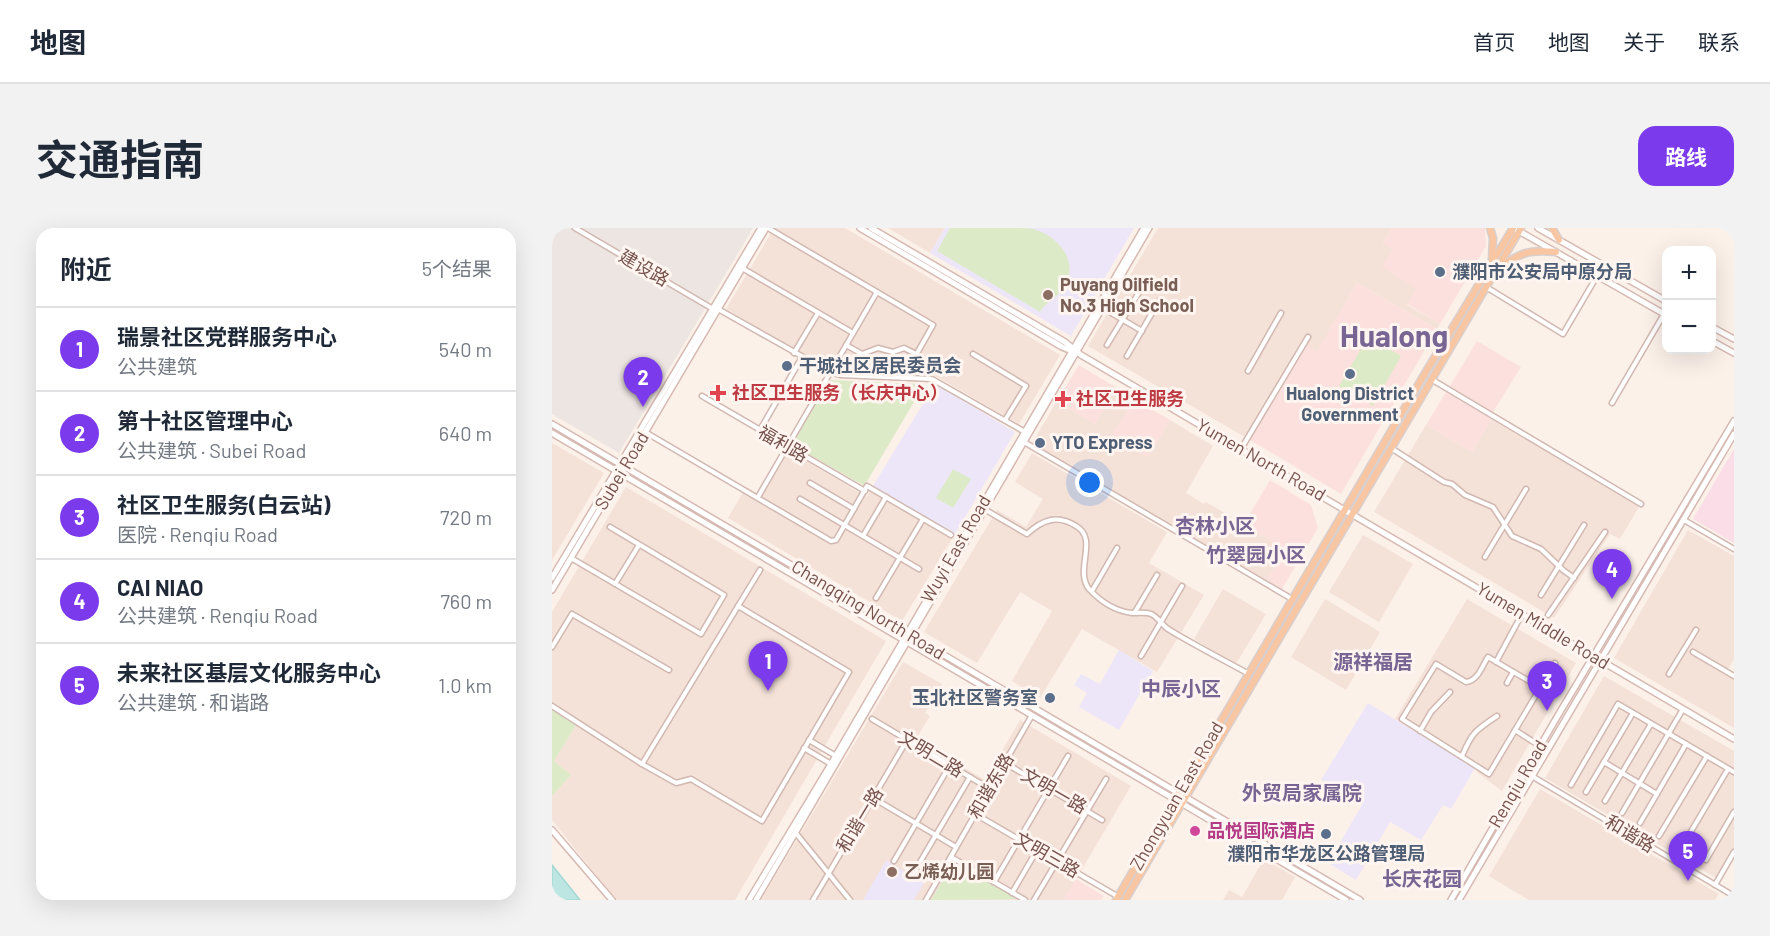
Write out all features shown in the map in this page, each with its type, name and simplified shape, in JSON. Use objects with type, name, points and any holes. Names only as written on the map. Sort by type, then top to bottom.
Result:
[{"type":"main road","points":[[1490,228],[1493,238],[1492,263]]},
{"type":"main road","points":[[1552,228],[1559,240]]},
{"type":"main road","name":"Zhongyuan East Road","points":[[1120,899],[1492,263],[1517,229]]},
{"type":"main road","name":"Zhongyuan East Road","points":[[1180,798],[1293,599],[1390,448],[1495,271],[1517,229]]},
{"type":"main road","points":[[1495,271],[1520,254],[1540,250],[1556,252]]},
{"type":"street","name":"建设路","points":[[575,228],[830,372]]},
{"type":"street","name":"Subei Road","points":[[552,578],[645,432],[761,228]]},
{"type":"street","name":"Subei Road","points":[[623,466],[767,228]]},
{"type":"street","points":[[767,228],[933,325],[903,378]]},
{"type":"street","name":"Yumen North Road","points":[[860,228],[1348,512]]},
{"type":"street","name":"Yumen North Road","points":[[872,228],[1065,342],[1074,351]]},
{"type":"street","name":"Wuyi East Road","points":[[749,900],[794,831],[906,641],[1144,228]]},
{"type":"street","name":"Wuyi East Road","points":[[1074,351],[1103,308],[1149,228]]},
{"type":"street","points":[[1538,228],[1664,300]]},
{"type":"street","points":[[1517,229],[1662,312]]},
{"type":"street","points":[[742,268],[853,333]]},
{"type":"street","points":[[1486,286],[1563,334],[1597,276]]},
{"type":"street","points":[[1107,345],[1141,288]]},
{"type":"street","points":[[758,497],[877,292]]},
{"type":"street","points":[[1127,356],[1159,301]]},
{"type":"street","points":[[1103,308],[1142,331]]},
{"type":"street","points":[[794,353],[818,313]]},
{"type":"street","points":[[1248,371],[1281,314]]},
{"type":"street","points":[[1612,403],[1662,319]]},
{"type":"street","points":[[1716,329],[1734,339]]},
{"type":"street","points":[[1241,449],[1308,337]]},
{"type":"street","points":[[1716,342],[1734,353]]},
{"type":"street","points":[[846,345],[862,354],[878,348],[893,352],[904,348],[916,354]]},
{"type":"street","points":[[973,354],[1026,386],[1005,420]]},
{"type":"street","points":[[760,430],[802,357]]},
{"type":"street","points":[[830,372],[840,375],[936,381],[1027,433]]},
{"type":"street","points":[[1430,379],[1641,504]]},
{"type":"street","name":"福利路","points":[[702,396],[865,491],[867,486],[886,497]]},
{"type":"street","name":"Renqiu Road","points":[[1459,900],[1734,421]]},
{"type":"street","name":"Changqing North Road","points":[[552,424],[909,634],[1180,798]]},
{"type":"street","points":[[645,432],[831,541],[836,540],[865,491]]},
{"type":"street","name":"Changqing North Road","points":[[552,433],[1032,716],[1180,798]]},
{"type":"street","name":"Wuyi East Road","points":[[909,634],[1024,442],[1027,433]]},
{"type":"street","name":"Renqiu Road","points":[[1451,900],[1540,746],[1684,520],[1734,434]]},
{"type":"street","points":[[1024,442],[1293,599]]},
{"type":"street","points":[[1390,448],[1444,482],[1452,484],[1465,495],[1494,507],[1512,536],[1541,549],[1574,578]]},
{"type":"street","name":"Subei Road","points":[[552,590],[619,472]]},
{"type":"street","points":[[810,483],[854,509]]},
{"type":"street","points":[[1485,557],[1526,489]]},
{"type":"street","points":[[863,536],[886,497],[951,535]]},
{"type":"street","points":[[800,499],[919,569]]},
{"type":"street","points":[[984,509],[1027,534],[1036,525],[1052,519],[1066,521],[1082,530],[1086,545],[1083,575],[1085,582],[1104,602],[1115,609],[1152,615],[1170,630],[1249,674]]},
{"type":"street","name":"Yumen Middle Road","points":[[1348,512],[1734,739]]},
{"type":"street","points":[[876,598],[923,519]]},
{"type":"street","points":[[1684,520],[1734,549]]},
{"type":"street","points":[[1541,595],[1584,525]]},
{"type":"street","points":[[571,558],[701,634],[724,595],[610,527]]},
{"type":"street","points":[[1548,615],[1605,532]]},
{"type":"street","points":[[615,584],[639,545]]},
{"type":"street","points":[[1092,591],[1117,548]]},
{"type":"street","points":[[642,764],[760,570]]},
{"type":"street","points":[[1135,613],[1158,575]]},
{"type":"street","points":[[1141,656],[1182,586]]},
{"type":"street","points":[[552,706],[676,783],[691,779],[762,821],[849,672],[738,606]]},
{"type":"street","points":[[552,647],[572,614],[669,670]]},
{"type":"street","points":[[1496,662],[1522,614]]},
{"type":"street","points":[[1669,674],[1696,630]]},
{"type":"street","name":"Wuyi East Road","points":[[756,900],[831,764],[906,641]]},
{"type":"street","points":[[1693,652],[1734,676]]},
{"type":"street","points":[[1541,688],[1488,657],[1476,678],[1470,682],[1466,682],[1436,664],[1402,719],[1489,774],[1541,688],[1555,663]]},
{"type":"street","points":[[1507,682],[1513,672]]},
{"type":"street","points":[[1420,730],[1431,712],[1450,692]]},
{"type":"street","points":[[1571,785],[1618,704],[1734,772]]},
{"type":"street","points":[[1622,813],[1683,709]]},
{"type":"street","points":[[1586,792],[1633,713]]},
{"type":"street","name":"和谐东路","points":[[926,900],[1032,716]]},
{"type":"street","points":[[1462,756],[1475,730],[1497,716]]},
{"type":"street","name":"文明二路","points":[[872,719],[990,789]]},
{"type":"street","points":[[1605,801],[1651,724]]},
{"type":"street","points":[[1515,730],[1540,746]]},
{"type":"street","points":[[810,740],[836,756]]},
{"type":"street","name":"和谐一路","points":[[813,900],[907,740]]},
{"type":"street","points":[[1640,823],[1686,744]]},
{"type":"street","points":[[804,748],[831,764]]},
{"type":"street","points":[[994,882],[1068,756]]},
{"type":"street","points":[[1659,836],[1707,756]]},
{"type":"street","points":[[1604,762],[1657,794]]},
{"type":"street","name":"文明一路","points":[[1005,763],[1102,820]]},
{"type":"street","points":[[894,861],[950,765]]},
{"type":"street","points":[[1683,845],[1728,769]]},
{"type":"street","name":"和谐路","points":[[1525,772],[1734,896]]},
{"type":"street","points":[[913,874],[970,777]]},
{"type":"street","points":[[1034,900],[1106,779]]},
{"type":"street","points":[[873,798],[956,848]]},
{"type":"street","points":[[1180,798],[1346,900]]},
{"type":"street","points":[[1180,798],[1360,900]]},
{"type":"street","points":[[1706,860],[1734,812]]},
{"type":"street","name":"文明三路","points":[[975,814],[1120,899]]},
{"type":"street","points":[[552,830],[612,900]]},
{"type":"street","points":[[794,831],[850,900]]},
{"type":"street","points":[[1012,892],[1037,850]]},
{"type":"street","points":[[1715,885],[1734,852]]},
{"type":"street","points":[[951,856],[1025,900]]},
{"type":"shaded area","points":[[552,228],[753,228],[619,453],[552,414]]},
{"type":"shaded area","points":[[774,228],[845,228],[1060,355],[1019,424],[934,375],[841,372],[828,368],[726,309]]},
{"type":"shaded area","points":[[888,228],[945,228],[930,253]]},
{"type":"shaded area","name":"Puyang Oilfield No.3 High School","points":[[945,228],[1134,228],[1071,336],[930,253]]},
{"type":"shaded area","points":[[1158,228],[1392,228],[1383,243],[1393,249],[1417,288],[1407,305],[1440,324],[1437,329],[1357,283],[1317,352],[1306,346],[1250,440],[1088,346]]},
{"type":"shaded area","points":[[1392,228],[1485,228],[1486,246],[1440,324],[1407,304],[1416,288],[1382,267],[1393,249],[1383,243]]},
{"type":"shaded area","name":"Hualong District Government","points":[[1357,283],[1437,329],[1341,494],[1250,440],[1306,345],[1317,351]]},
{"type":"shaded area","points":[[1477,341],[1521,367],[1493,412],[1450,386]]},
{"type":"shaded area","points":[[1079,365],[1117,388],[1095,424],[1057,401]]},
{"type":"shaded area","points":[[935,384],[1015,432],[955,534],[873,486]]},
{"type":"shaded area","points":[[1117,388],[1134,399],[1112,436],[1148,457],[1170,420],[1213,446],[1186,493],[1204,504],[1206,502],[1286,549],[1267,580],[1032,443],[1057,401],[1095,424]]},
{"type":"shaded area","points":[[1446,392],[1492,419],[1472,452],[1426,425]]},
{"type":"shaded area","points":[[1134,399],[1170,420],[1148,457],[1112,435]]},
{"type":"shaded area","points":[[1492,419],[1639,507],[1620,539],[1610,534],[1554,618],[1374,512],[1426,425],[1472,452]]},
{"type":"shaded area","points":[[552,443],[604,473],[552,560]]},
{"type":"shaded area","points":[[1734,449],[1734,543],[1693,519]]},
{"type":"shaded area","points":[[789,451],[867,497],[873,486],[955,534],[902,621],[728,518],[746,487],[762,496]]},
{"type":"shaded area","points":[[1032,453],[1167,532],[1149,563],[1204,595],[1157,672],[1082,629],[1040,698],[1012,681],[1052,611],[1020,592],[977,663],[924,632],[997,510],[1026,527],[1043,499],[1015,482]]},
{"type":"shaded area","points":[[1270,480],[1311,505],[1318,528],[1282,589],[1267,580],[1286,549],[1244,524]]},
{"type":"shaded area","points":[[626,487],[886,641],[735,900],[616,900],[552,820],[552,796],[571,775],[554,761],[576,725],[552,710],[552,612]]},
{"type":"shaded area","points":[[1688,530],[1734,556],[1734,659],[1728,669],[1734,672],[1734,728],[1614,658]]},
{"type":"shaded area","points":[[1363,535],[1413,564],[1379,622],[1329,592]]},
{"type":"shaded area","points":[[1223,589],[1266,614],[1236,664],[1194,639]]},
{"type":"shaded area","points":[[1325,599],[1380,632],[1346,690],[1291,657]]},
{"type":"shaded area","points":[[1467,599],[1576,663],[1502,791],[1478,773],[1475,768],[1395,719]]},
{"type":"shaded area","points":[[1119,650],[1153,671],[1119,730],[1079,707],[1087,693],[1074,685],[1081,674],[1100,684]]},
{"type":"shaded area","points":[[903,662],[942,684],[925,713],[930,716],[916,739],[985,780],[1020,720],[1131,786],[1064,900],[761,900]]},
{"type":"shaded area","points":[[1604,676],[1734,751],[1734,851],[1718,879],[1545,778]]},
{"type":"shaded area","points":[[1368,703],[1475,768],[1451,809],[1443,805],[1421,840],[1390,822],[1356,880],[1328,863],[1362,805],[1321,780]]},
{"type":"shaded area","points":[[1540,789],[1719,894],[1715,900],[1529,900],[1489,876]]},
{"type":"shaded area","points":[[1264,859],[1295,877],[1282,900],[1223,900],[1229,890],[1242,897]]},
{"type":"shaded area","name":"乙烯幼儿园","points":[[886,860],[924,883],[914,900],[863,900]]},
{"type":"shaded area","points":[[1076,879],[1104,896],[1101,900],[1064,900]]},
{"type":"green space","points":[[950,228],[1026,228],[1042,232],[1057,242],[1067,256],[1069,273],[1065,287],[1040,312],[937,251]]},
{"type":"green space","points":[[1368,337],[1401,356],[1373,406],[1339,386]]},
{"type":"green space","points":[[829,380],[920,384],[921,390],[863,485],[792,445]]},
{"type":"green space","points":[[953,469],[971,479],[953,508],[936,498]]},
{"type":"green space","points":[[552,710],[576,725],[554,761],[571,775],[552,796]]},
{"type":"green space","points":[[954,862],[956,863],[1021,899],[931,900]]},
{"type":"water","points":[[552,865],[580,900],[555,900],[552,897]]},
{"type":"place","name":"濮阳市公安局中原分局","points":[[1440,272]]},
{"type":"place","name":"Puyang Oilfield No.3 High School","points":[[1048,295]]},
{"type":"place","name":"干城社区居民委员会","points":[[787,366]]},
{"type":"place","name":"Hualong District Government","points":[[1350,374]]},
{"type":"place","name":"社区卫生服务（长庆中心）","points":[[718,393]]},
{"type":"place","name":"社区卫生服务","points":[[1063,399]]},
{"type":"place","name":"第十社区管理中心","points":[[643,407]]},
{"type":"place","name":"YTO Express","points":[[1040,443]]},
{"type":"place","name":"CAI NIAO","points":[[1612,599]]},
{"type":"place","name":"瑞景社区党群服务中心","points":[[768,691]]},
{"type":"place","name":"玉北社区警务室","points":[[1050,698]]},
{"type":"place","name":"社区卫生服务(白云站)","points":[[1547,711]]},
{"type":"place","name":"品悦国际酒店","points":[[1195,831]]},
{"type":"place","name":"濮阳市华龙区公路管理局","points":[[1326,834]]},
{"type":"place","name":"乙烯幼儿园","points":[[892,872]]},
{"type":"place","name":"未来社区基层文化服务中心","points":[[1688,881]]},
{"type":"district","name":"Hualong","points":[[1394,337]]},
{"type":"district","name":"杏林小区","points":[[1215,526]]},
{"type":"district","name":"竹翠园小区","points":[[1256,555]]},
{"type":"district","name":"源祥福居","points":[[1373,662]]},
{"type":"district","name":"中辰小区","points":[[1181,689]]},
{"type":"district","name":"外贸局家属院","points":[[1302,793]]},
{"type":"district","name":"长庆花园","points":[[1422,879]]}]
